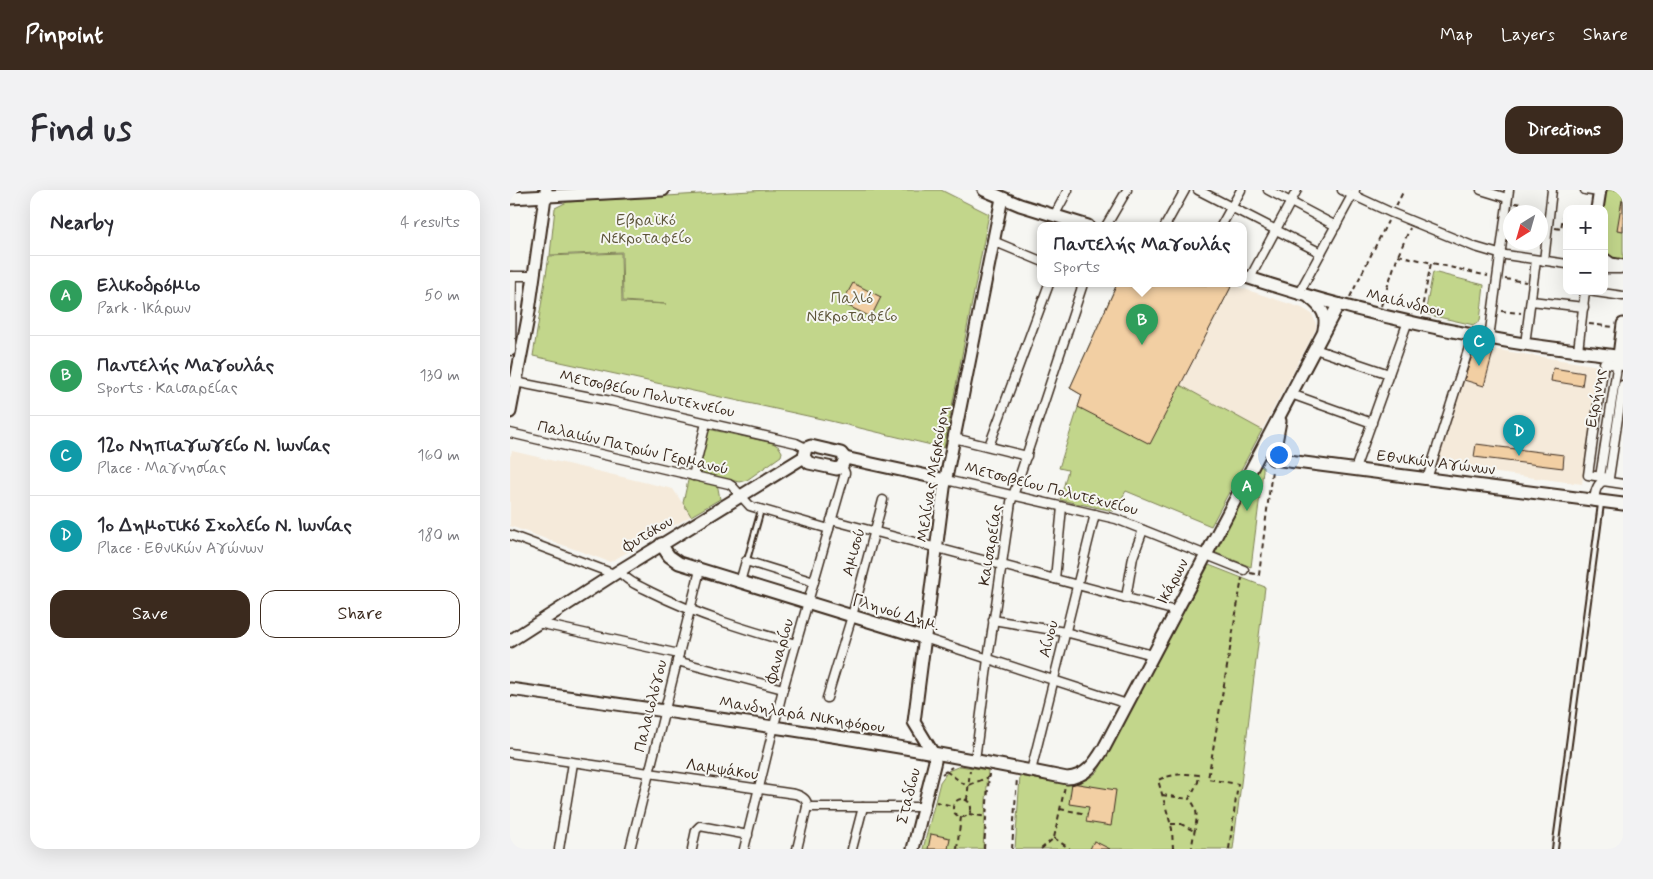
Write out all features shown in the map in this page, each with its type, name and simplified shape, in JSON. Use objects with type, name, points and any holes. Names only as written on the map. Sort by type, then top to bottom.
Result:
[{"type":"street","points":[[510,198],[546,193],[663,190]]},
{"type":"street","points":[[984,190],[1002,198],[1074,222]]},
{"type":"street","points":[[1054,216],[1068,190]]},
{"type":"street","points":[[1108,222],[1126,190]]},
{"type":"street","points":[[1167,222],[1185,190]]},
{"type":"street","points":[[1198,190],[1321,253]]},
{"type":"street","points":[[1224,222],[1241,190]]},
{"type":"street","points":[[1268,190],[1336,226]]},
{"type":"street","points":[[1247,277],[1276,230],[1297,190]]},
{"type":"street","points":[[1342,190],[1354,193],[1413,222],[1499,254],[1563,263]]},
{"type":"street","points":[[1480,190],[1507,197],[1489,338]]},
{"type":"street","points":[[1525,344],[1533,283],[1540,260],[1552,190]]},
{"type":"street","points":[[1585,190],[1599,191],[1597,205]]},
{"type":"street","points":[[514,351],[528,318],[546,193]]},
{"type":"street","points":[[1323,333],[1326,323],[1321,308],[1303,294],[1321,253],[1354,193]]},
{"type":"street","name":"Μελίνας Μερκούρη","points":[[932,752],[914,722],[924,638],[946,480],[1002,198]]},
{"type":"street","points":[[993,241],[1037,259]]},
{"type":"street","points":[[1608,264],[1623,267]]},
{"type":"street","points":[[510,412],[514,351],[511,316],[511,276],[534,276]]},
{"type":"street","name":"Μαιάνδρου","points":[[1247,277],[1342,306],[1413,322],[1489,338],[1578,351],[1620,361]]},
{"type":"street","points":[[989,446],[1048,287]]},
{"type":"street","name":"Καισαρείας","points":[[973,763],[1010,507],[1082,287]]},
{"type":"street","points":[[1608,294],[1623,296]]},
{"type":"street","points":[[1578,351],[1586,295]]},
{"type":"street","points":[[1531,301],[1584,307]]},
{"type":"street","name":"Ικάρων","points":[[1087,771],[1097,761],[1323,333],[1342,306]]},
{"type":"street","points":[[511,316],[528,318]]},
{"type":"street","points":[[1355,469],[1389,374],[1413,322]]},
{"type":"street","name":"Ειρήνης","points":[[1600,477],[1620,361],[1623,327]]},
{"type":"street","points":[[1427,479],[1473,335]]},
{"type":"street","points":[[1315,349],[1389,374]]},
{"type":"street","points":[[1620,361],[1604,363],[1588,475],[1609,478],[1623,385]]},
{"type":"street","name":"Μετσοβείου Πολυτεχνείου","points":[[513,382],[796,443],[805,453]]},
{"type":"street","points":[[1291,394],[1372,423]]},
{"type":"street","name":"Ικάρων","points":[[1274,459],[1285,405]]},
{"type":"street","points":[[693,476],[706,423]]},
{"type":"street","name":"Παλαιών Πατρών Γερμανού","points":[[510,433],[732,486],[750,506],[829,529]]},
{"type":"street","points":[[954,438],[1026,456]]},
{"type":"street","points":[[811,446],[841,453],[844,462],[837,470],[809,463],[805,453],[811,446]]},
{"type":"street","name":"Φυτόκου","points":[[510,641],[662,544],[742,496],[805,453]]},
{"type":"street","name":"Εθνικών Αγώνων","points":[[1274,459],[1623,504]]},
{"type":"street","name":"Μετσοβείου Πολυτεχνείου","points":[[844,462],[946,480],[1116,519],[1244,570]]},
{"type":"street","name":"Φαναρίου","points":[[744,849],[783,689],[845,473],[844,462]]},
{"type":"street","points":[[1598,501],[1596,491],[1600,483],[1623,484]]},
{"type":"street","name":"Αμισού","points":[[827,698],[852,616],[883,500]]},
{"type":"street","points":[[1055,579],[1062,507]]},
{"type":"street","name":"Αίνου","points":[[1031,770],[1095,514]]},
{"type":"street","points":[[831,520],[1176,611]]},
{"type":"street","points":[[1126,598],[1132,557],[1143,530]]},
{"type":"street","points":[[510,536],[616,573],[690,610],[796,644]]},
{"type":"street","name":"Γληνού Δημ.","points":[[662,544],[673,560],[700,570],[924,638],[1127,704]]},
{"type":"street","points":[[740,582],[746,561],[814,582]]},
{"type":"street","name":"Παλαιολόγου","points":[[630,849],[700,570]]},
{"type":"street","points":[[993,620],[1065,632],[1153,655]]},
{"type":"street","points":[[538,623],[678,657],[783,689]]},
{"type":"street","name":"Μανδηλαρά Νικηφόρου","points":[[510,689],[932,752],[973,763],[1031,770],[1067,778],[1076,777],[1087,771]]},
{"type":"street","name":"Σταδίου","points":[[912,849],[928,804],[935,761],[932,752]]},
{"type":"street","name":"Λαμψάκου","points":[[510,753],[648,774],[759,788],[800,796],[807,802],[807,808]]},
{"type":"street","points":[[559,849],[573,763]]},
{"type":"street","points":[[797,849],[807,808],[928,804]]},
{"type":"street","points":[[852,849],[863,807]]},
{"type":"street","points":[[692,849],[696,830],[700,826],[748,835]]},
{"type":"lane","points":[[1555,849],[1598,501]]},
{"type":"lane","points":[[746,561],[761,510]]},
{"type":"path","points":[[1342,306],[1404,190]]},
{"type":"path","points":[[1507,197],[1530,205]]},
{"type":"path","points":[[1378,314],[1398,255],[1413,222]]},
{"type":"path","points":[[1398,255],[1496,278],[1533,283]]},
{"type":"path","points":[[1413,322],[1431,263]]},
{"type":"path","points":[[1496,310],[1529,314]]},
{"type":"path","points":[[1582,323],[1623,327]]},
{"type":"path","points":[[1259,575],[1274,459]]},
{"type":"path","points":[[1229,849],[1238,784],[1208,779],[1244,570]]},
{"type":"path","points":[[967,800],[973,763]]},
{"type":"path","points":[[941,777],[945,771],[957,766]]},
{"type":"path","points":[[984,849],[990,769]]},
{"type":"path","points":[[945,771],[968,786]]},
{"type":"path","points":[[1012,849],[1017,774]]},
{"type":"path","points":[[1173,849],[1171,824],[1158,780],[1171,775],[1199,775],[1198,782],[1189,799]]},
{"type":"path","points":[[968,786],[989,777]]},
{"type":"path","points":[[1041,849],[1054,838],[1066,781]]},
{"type":"path","points":[[1161,795],[1189,799],[1194,803],[1197,817],[1192,849]]},
{"type":"path","points":[[969,814],[972,806],[967,800],[959,799],[955,802],[953,806],[954,814],[961,817],[969,814],[986,817]]},
{"type":"path","points":[[928,804],[953,806]]},
{"type":"path","points":[[1060,809],[1087,814]]},
{"type":"path","points":[[956,849],[961,817]]},
{"type":"path","points":[[1171,824],[1181,824],[1194,831]]},
{"type":"path","points":[[1054,838],[1070,849]]},
{"type":"shaded area","points":[[1231,287],[1238,287],[1302,308],[1312,314],[1316,329],[1262,430],[1180,386]]},
{"type":"shaded area","points":[[1473,346],[1599,366],[1582,484],[1436,465]]},
{"type":"shaded area","points":[[512,451],[673,489],[691,516],[610,562],[510,526],[510,457]]},
{"type":"green space","name":"Παλιό Νεκροταφείο","points":[[767,190],[941,190],[989,214],[944,448],[826,420],[533,356],[549,256],[621,253],[622,302],[666,304],[623,301],[622,252],[550,255],[555,208],[567,202]]},
{"type":"green space","points":[[1606,190],[1623,190],[1623,261],[1615,259],[1608,254],[1608,205],[1604,205]]},
{"type":"green space","points":[[1433,272],[1484,285],[1480,321],[1474,325],[1425,314]]},
{"type":"green space","points":[[1116,287],[1231,287],[1180,385],[1262,430],[1211,526],[1126,491],[1114,511],[1060,500],[1068,470],[1059,468],[1082,395],[1070,388]]},
{"type":"green space","points":[[708,429],[773,443],[779,447],[782,452],[781,456],[747,480],[739,482],[697,472]]},
{"type":"green space","points":[[1259,466],[1263,467],[1263,471],[1251,567],[1214,552]]},
{"type":"green space","points":[[689,476],[717,483],[720,499],[691,516],[683,503]]},
{"type":"green space","points":[[1209,565],[1265,587],[1233,849],[1015,849],[1020,776],[1051,782],[1072,783],[1090,777],[1098,771]]},
{"type":"green space","points":[[960,766],[988,770],[983,849],[923,849],[940,782],[948,771]]},
{"type":"building","points":[[1623,200],[1623,231],[1617,230]]},
{"type":"building","points":[[853,283],[881,297],[871,317],[842,303]]},
{"type":"building","points":[[1116,287],[1231,287],[1150,444],[1078,407],[1082,395],[1070,388]]},
{"type":"building","points":[[1474,349],[1493,352],[1484,386],[1464,380]]},
{"type":"building","points":[[1553,368],[1584,373],[1582,386],[1551,381]]},
{"type":"building","points":[[1476,444],[1564,455],[1563,468],[1474,457]]},
{"type":"building","points":[[1072,783],[1116,790],[1111,826],[1086,822],[1089,807],[1069,804]]},
{"type":"building","points":[[931,834],[950,838],[948,849],[928,849]]},
{"type":"building","points":[[1094,841],[1110,849],[1090,849]]},
{"type":"place","name":"Παντελής Μαγουλάς","points":[[1142,345]]},
{"type":"place","name":"12ο Νηπιαγωγείο Ν. Ιωνίας","points":[[1479,366]]},
{"type":"place","name":"1ο Δημοτικό Σχολείο Ν. Ιωνίας","points":[[1519,456]]},
{"type":"place","name":"Ελικοδρόμιο","points":[[1247,511]]},
{"type":"park label","name":"Εβραϊκό Νεκροταφείο","points":[[646,229]]}]
